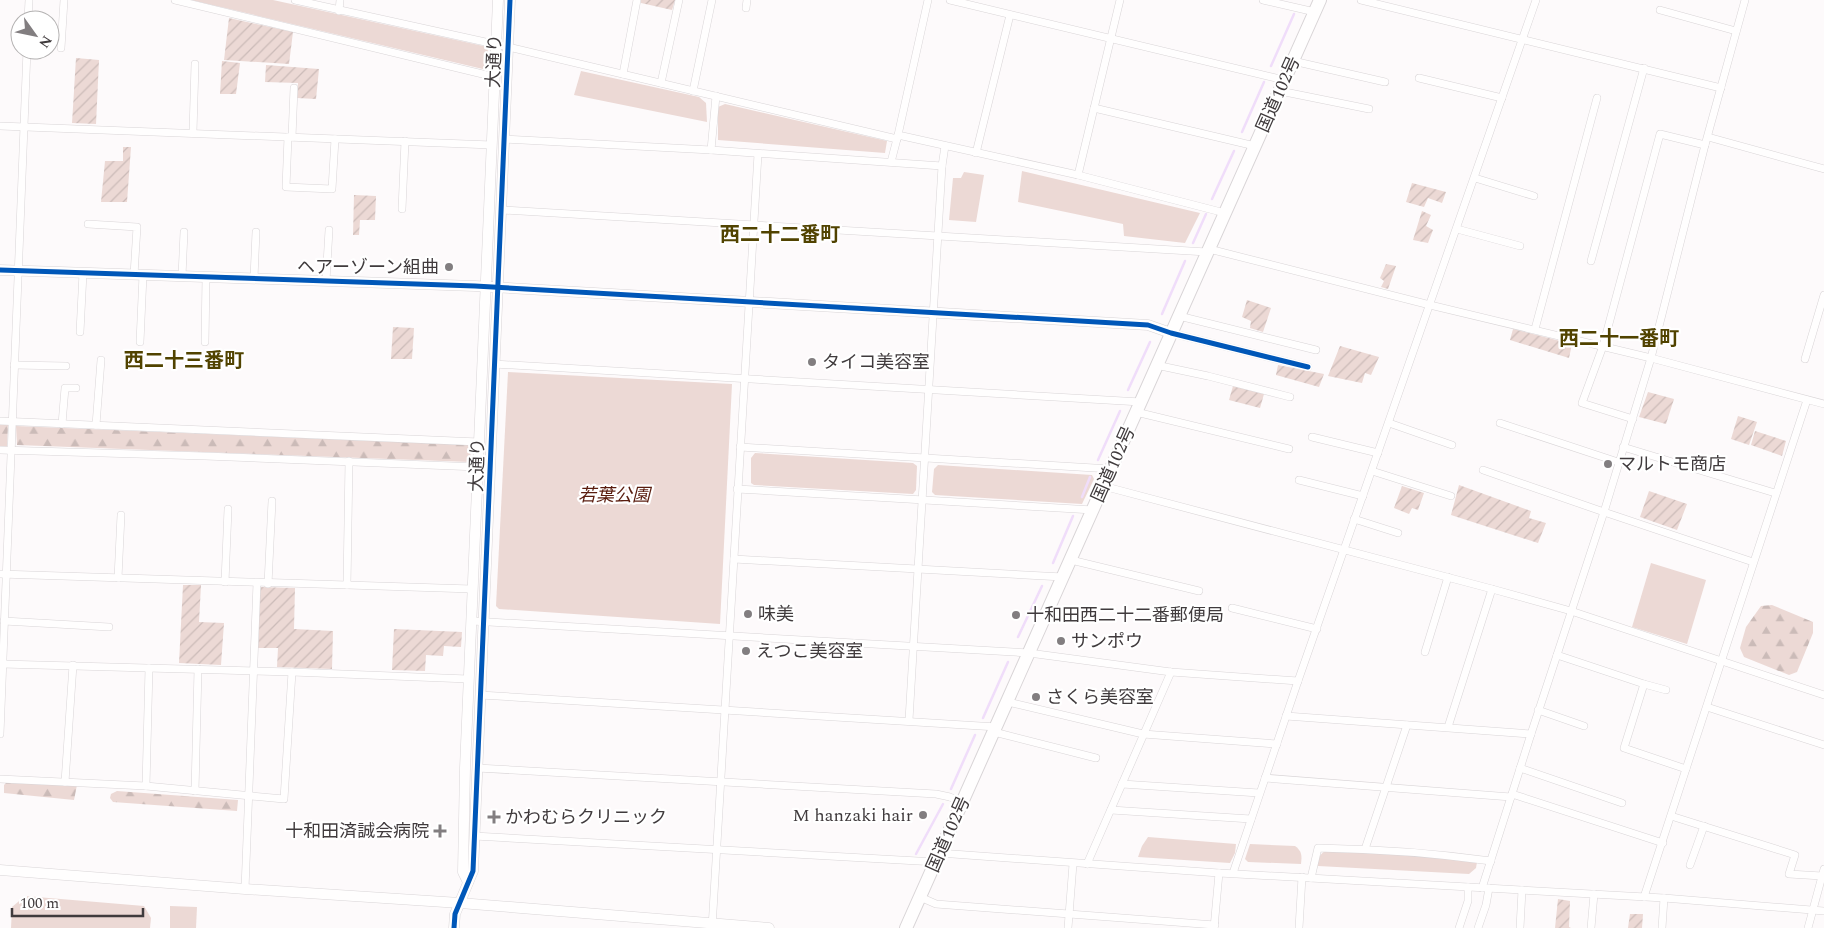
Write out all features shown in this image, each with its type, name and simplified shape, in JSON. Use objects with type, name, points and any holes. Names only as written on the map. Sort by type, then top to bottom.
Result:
[{"type":"highway","name":"国道102号","points":[[906,928],[1320,0]]},
{"type":"street","points":[[62,48],[64,0]]},
{"type":"street","points":[[175,0],[495,77]]},
{"type":"street","points":[[294,0],[508,47],[897,137],[1078,175],[1225,213]]},
{"type":"street","points":[[339,11],[340,0]]},
{"type":"street","name":"大通り","points":[[468,882],[464,872],[464,836],[468,680],[498,0]]},
{"type":"street","name":"大通り","points":[[454,928],[455,914],[472,871],[510,0]]},
{"type":"street","points":[[623,74],[637,0]]},
{"type":"street","points":[[661,83],[679,0]]},
{"type":"street","points":[[693,91],[712,0]]},
{"type":"street","points":[[891,162],[928,0]]},
{"type":"street","points":[[950,0],[1111,38],[1369,109]]},
{"type":"street","points":[[1078,175],[1120,0]]},
{"type":"street","points":[[1263,0],[1286,2],[1315,12]]},
{"type":"street","points":[[1361,0],[1523,38],[1721,88]]},
{"type":"street","points":[[1233,873],[1264,778],[1536,0]]},
{"type":"street","points":[[1478,928],[1486,906],[1486,888],[1491,861],[1511,795],[1604,512],[1651,358],[1705,145],[1745,0]]},
{"type":"street","points":[[1660,10],[1736,31]]},
{"type":"street","points":[[976,153],[1010,15]]},
{"type":"street","points":[[0,734],[4,621],[3,574],[12,451],[17,271],[27,60]]},
{"type":"street","points":[[1293,61],[1385,82]]},
{"type":"street","points":[[194,132],[195,64]]},
{"type":"street","points":[[1591,261],[1644,68]]},
{"type":"street","points":[[1419,78],[1502,98]]},
{"type":"street","points":[[294,88],[286,187],[332,189],[335,139]]},
{"type":"street","points":[[710,150],[716,96]]},
{"type":"street","points":[[1535,329],[1597,98]]},
{"type":"street","points":[[1094,108],[1254,146]]},
{"type":"street","points":[[0,126],[492,144]]},
{"type":"street","points":[[1633,419],[1582,404],[1603,346],[1660,134],[1705,145]]},
{"type":"street","points":[[1708,137],[1824,169]]},
{"type":"street","points":[[505,139],[710,150],[942,166]]},
{"type":"street","points":[[402,209],[405,141]]},
{"type":"street","points":[[909,720],[932,312],[945,146]]},
{"type":"street","points":[[712,925],[758,154]]},
{"type":"street","points":[[1475,178],[1534,196]]},
{"type":"street","points":[[502,210],[753,226],[1208,250],[1535,329],[1824,404]]},
{"type":"street","points":[[88,224],[137,227],[140,342]]},
{"type":"street","points":[[1457,229],[1520,246]]},
{"type":"street","points":[[326,281],[329,230]]},
{"type":"street","points":[[182,276],[184,232]]},
{"type":"street","points":[[254,278],[256,232]]},
{"type":"street","points":[[0,270],[486,287],[1148,326],[1308,367]]},
{"type":"street","points":[[80,332],[83,272]]},
{"type":"street","points":[[205,342],[206,277]]},
{"type":"street","points":[[1805,359],[1822,312],[1824,294]]},
{"type":"street","points":[[1179,316],[1316,350]]},
{"type":"street","points":[[96,425],[102,360]]},
{"type":"street","points":[[494,364],[928,389],[1138,407],[1289,449]]},
{"type":"street","points":[[14,365],[66,366]]},
{"type":"street","points":[[1156,366],[1208,376],[1290,397]]},
{"type":"street","points":[[62,424],[65,388],[76,388]]},
{"type":"street","points":[[1644,897],[1807,400]]},
{"type":"street","points":[[0,421],[479,442]]},
{"type":"street","points":[[1389,423],[1452,446]]},
{"type":"street","points":[[1500,423],[1618,462]]},
{"type":"street","points":[[1312,437],[1378,453]]},
{"type":"street","points":[[740,447],[1111,469]]},
{"type":"street","points":[[1623,447],[1775,493]]},
{"type":"street","points":[[0,450],[478,467]]},
{"type":"street","points":[[347,585],[349,461]]},
{"type":"street","points":[[1483,470],[1753,562]]},
{"type":"street","points":[[1372,471],[1451,496]]},
{"type":"street","points":[[1299,480],[1363,496]]},
{"type":"street","points":[[1103,486],[1492,589],[1722,660],[1824,695]]},
{"type":"street","points":[[737,490],[1093,510]]},
{"type":"street","points":[[268,584],[272,502]]},
{"type":"street","points":[[225,582],[228,509]]},
{"type":"street","points":[[118,578],[121,516]]},
{"type":"street","points":[[1354,519],[1398,533]]},
{"type":"street","points":[[734,559],[1063,577]]},
{"type":"street","points":[[1071,560],[1199,591]]},
{"type":"street","points":[[3,574],[257,584],[472,589]]},
{"type":"street","points":[[1425,652],[1448,577]]},
{"type":"street","points":[[245,889],[257,584]]},
{"type":"street","points":[[1448,727],[1492,589]]},
{"type":"street","points":[[1232,608],[1317,629]]},
{"type":"street","points":[[4,621],[109,627]]},
{"type":"street","points":[[472,621],[1030,653],[1171,672],[1298,681]]},
{"type":"street","points":[[1557,655],[1666,690]]},
{"type":"street","points":[[2,664],[292,672],[468,680]]},
{"type":"street","points":[[66,782],[73,665]]},
{"type":"street","points":[[146,786],[149,668]]},
{"type":"street","points":[[195,791],[198,669]]},
{"type":"street","points":[[0,779],[146,786],[284,799],[292,672]]},
{"type":"street","points":[[1087,864],[1171,672]]},
{"type":"street","points":[[1644,684],[1624,748],[1686,769]]},
{"type":"street","points":[[480,695],[909,720],[995,729],[1096,758]]},
{"type":"street","points":[[1008,702],[1143,734],[1277,744]]},
{"type":"street","points":[[1707,707],[1824,745]]},
{"type":"street","points":[[1538,710],[1584,726]]},
{"type":"street","points":[[1286,716],[1531,734]]},
{"type":"street","points":[[1365,849],[1406,725]]},
{"type":"street","points":[[477,768],[936,794],[950,797],[962,803]]},
{"type":"street","points":[[1520,768],[1622,803]]},
{"type":"street","points":[[1264,778],[1511,795],[1663,843]]},
{"type":"street","points":[[1122,784],[1259,793]]},
{"type":"street","points":[[1111,810],[1251,819]]},
{"type":"street","points":[[1671,816],[1795,855],[1789,874],[1823,873],[1808,928]]},
{"type":"street","points":[[1690,865],[1704,826]]},
{"type":"street","points":[[474,836],[717,850],[1087,864],[1664,898],[1824,911]]},
{"type":"street","points":[[1311,878],[1318,848],[1440,854],[1491,861]]},
{"type":"street","points":[[1068,928],[1074,864]]},
{"type":"street","points":[[0,870],[460,903],[712,925],[769,928]]},
{"type":"street","points":[[920,896],[936,904],[1214,927],[1219,873]]},
{"type":"street","points":[[1299,928],[1302,877]]},
{"type":"street","points":[[1459,928],[1468,901],[1468,887]]},
{"type":"street","points":[[1520,928],[1522,890]]},
{"type":"street","points":[[1591,928],[1594,894]]},
{"type":"street","points":[[1662,928],[1664,898]]},
{"type":"green space","points":[[191,0],[273,0],[488,47],[487,70]]},
{"type":"green space","points":[[641,0],[675,0],[672,10],[641,3]]},
{"type":"green space","points":[[229,18],[293,32],[289,64],[224,60]]},
{"type":"green space","points":[[76,58],[99,60],[96,124],[72,123]]},
{"type":"green space","points":[[222,61],[240,63],[236,94],[220,94]]},
{"type":"green space","points":[[266,65],[319,69],[316,99],[297,98],[298,83],[265,82]]},
{"type":"green space","points":[[581,71],[699,97],[706,103],[707,122],[574,95]]},
{"type":"green space","points":[[725,104],[887,141],[885,153],[718,140],[718,107]]},
{"type":"green space","points":[[123,147],[131,147],[127,202],[101,202],[105,161],[123,161]]},
{"type":"green space","points":[[1022,171],[1200,213],[1185,243],[1124,236],[1123,224],[1018,202]]},
{"type":"green space","points":[[964,172],[984,175],[976,222],[949,220],[953,178],[961,178]]},
{"type":"green space","points":[[1412,183],[1446,192],[1442,203],[1428,198],[1424,207],[1406,202]]},
{"type":"green space","points":[[354,195],[376,196],[375,220],[360,220],[359,235],[353,235]]},
{"type":"green space","points":[[1422,211],[1431,215],[1426,226],[1433,230],[1428,243],[1413,240]]},
{"type":"green space","points":[[1386,264],[1396,266],[1388,289],[1381,287],[1384,281],[1380,278]]},
{"type":"green space","points":[[1247,300],[1271,308],[1263,332],[1250,328],[1251,321],[1242,317]]},
{"type":"green space","points":[[393,327],[414,328],[412,359],[391,359]]},
{"type":"green space","points":[[1513,329],[1572,344],[1569,358],[1510,340]]},
{"type":"green space","points":[[1340,346],[1379,357],[1371,375],[1365,373],[1362,383],[1328,376]]},
{"type":"green space","points":[[1278,365],[1324,374],[1319,387],[1276,375]]},
{"type":"green space","name":"若葉公園","points":[[508,372],[732,384],[720,624],[499,609],[496,606]]},
{"type":"green space","points":[[1233,386],[1264,394],[1260,408],[1229,400]]},
{"type":"green space","points":[[1648,392],[1674,399],[1666,424],[1639,417]]},
{"type":"green space","points":[[1738,416],[1757,422],[1749,445],[1731,439]]},
{"type":"green space","points":[[0,425],[8,425],[7,447],[0,447]]},
{"type":"green space","points":[[16,426],[471,445],[470,462],[17,445]]},
{"type":"green space","points":[[1755,431],[1786,441],[1782,456],[1751,445]]},
{"type":"green space","points":[[755,453],[913,463],[917,466],[916,490],[913,494],[754,485],[751,483],[751,458]]},
{"type":"green space","points":[[938,465],[1092,475],[1094,479],[1082,504],[935,495],[932,492],[934,469]]},
{"type":"green space","points":[[1459,485],[1531,511],[1529,518],[1546,523],[1538,543],[1451,515]]},
{"type":"green space","points":[[1402,486],[1424,493],[1418,510],[1412,508],[1409,514],[1394,508]]},
{"type":"green space","points":[[1649,491],[1687,504],[1677,530],[1640,517]]},
{"type":"green space","points":[[1651,563],[1706,580],[1687,644],[1632,627]]},
{"type":"green space","points":[[183,585],[201,585],[199,622],[224,623],[221,665],[179,663]]},
{"type":"green space","points":[[260,587],[295,588],[294,629],[333,631],[332,669],[277,667],[278,648],[258,648]]},
{"type":"green space","points":[[1772,605],[1813,622],[1813,633],[1797,672],[1789,675],[1744,657],[1740,648],[1746,627],[1761,606]]},
{"type":"green space","points":[[394,629],[462,632],[461,647],[444,646],[443,656],[426,655],[425,671],[392,670]]},
{"type":"green space","points":[[7,782],[77,785],[74,800],[4,793],[4,785]]},
{"type":"green space","points":[[117,791],[238,800],[237,811],[113,802],[110,798],[111,794]]},
{"type":"green space","points":[[1148,837],[1236,844],[1235,853],[1230,863],[1138,857]]},
{"type":"green space","points":[[1250,844],[1295,846],[1301,854],[1301,864],[1248,862],[1245,859]]},
{"type":"green space","points":[[1327,850],[1380,851],[1477,862],[1476,868],[1469,874],[1318,866],[1320,856]]},
{"type":"green space","points":[[25,896],[144,906],[151,918],[150,928],[11,928],[12,907]]},
{"type":"green space","points":[[1558,899],[1570,901],[1569,927],[1571,928],[1555,928]]},
{"type":"green space","points":[[170,906],[197,907],[196,928],[170,928]]},
{"type":"green space","points":[[1630,914],[1643,914],[1642,928],[1628,928]]},
{"type":"waterway","points":[[1271,66],[1294,14]]},
{"type":"waterway","points":[[1242,132],[1264,82]]},
{"type":"waterway","points":[[1212,199],[1234,151]]},
{"type":"waterway","points":[[1193,243],[1206,214]]},
{"type":"waterway","points":[[1162,314],[1185,261]]},
{"type":"waterway","points":[[1128,390],[1150,342]]},
{"type":"waterway","points":[[1098,460],[1120,411]]},
{"type":"waterway","points":[[1082,497],[1090,477]]},
{"type":"waterway","points":[[1053,563],[1073,516]]},
{"type":"waterway","points":[[1018,637],[1042,586]]},
{"type":"waterway","points":[[983,718],[1008,662]]},
{"type":"waterway","points":[[951,789],[975,735]]},
{"type":"waterway","points":[[916,854],[943,804]]},
{"type":"cycle path","points":[[454,928],[455,914],[473,871],[510,0]]},
{"type":"cycle path","points":[[0,270],[475,286],[1148,325],[1171,333],[1308,367]]},
{"type":"place","name":"ヘアーゾーン組曲","points":[[449,267]]},
{"type":"place","name":"タイコ美容室","points":[[812,362]]},
{"type":"place","name":"マルトモ商店","points":[[1608,464]]},
{"type":"place","name":"味美","points":[[748,614]]},
{"type":"place","name":"十和田西二十二番郵便局","points":[[1016,615]]},
{"type":"place","name":"サンポウ","points":[[1061,641]]},
{"type":"place","name":"えつこ美容室","points":[[746,651]]},
{"type":"place","name":"さくら美容室","points":[[1036,697]]},
{"type":"place","name":"M hanzaki hair","points":[[923,815]]},
{"type":"place","name":"かわむらクリニック","points":[[494,817]]},
{"type":"place","name":"十和田済誠会病院","points":[[440,831]]},
{"type":"district","name":"西二十二番町","points":[[780,234]]},
{"type":"district","name":"西二十一番町","points":[[1619,338]]},
{"type":"district","name":"西二十三番町","points":[[184,360]]}]
